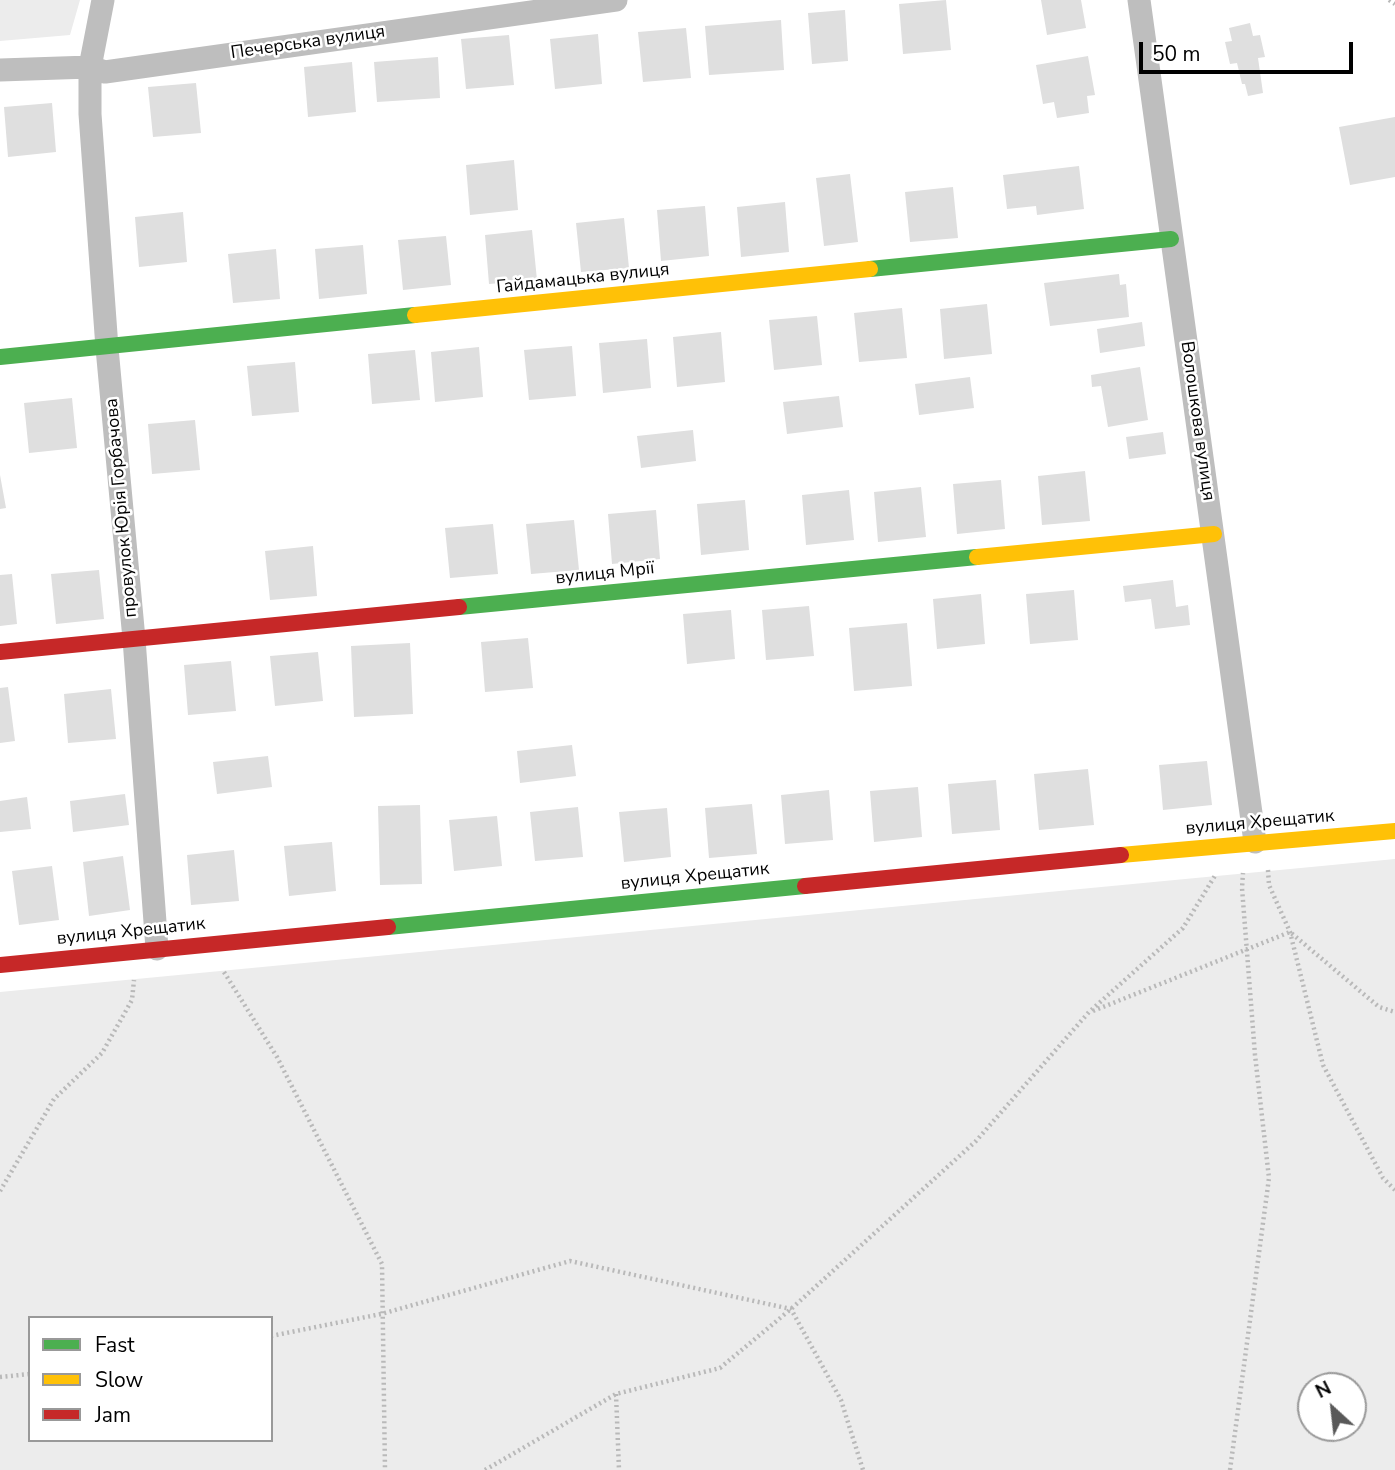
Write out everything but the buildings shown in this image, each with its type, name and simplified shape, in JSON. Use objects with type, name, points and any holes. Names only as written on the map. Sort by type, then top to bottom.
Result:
[{"type":"street","name":"провулок Юрія Горбачова","points":[[103,0],[90,67],[90,114],[107,348],[134,639],[147,951]]},
{"type":"street","name":"Печерська вулиця","points":[[0,70],[90,67],[105,72],[617,0]]},
{"type":"street","name":"Волошкова вулиця","points":[[1139,0],[1214,534],[1250,842]]},
{"type":"street","name":"Гайдамацька вулиця","points":[[0,357],[1171,239]]},
{"type":"street","name":"вулиця Мрії","points":[[0,653],[1214,534]]},
{"type":"street","name":"вулиця Хрещатик","points":[[0,965],[1250,842],[1395,831]]},
{"type":"path","points":[[1389,0],[1395,4]]},
{"type":"path","points":[[1250,842],[1290,932],[1323,1065],[1382,1178],[1395,1190]]},
{"type":"path","points":[[1230,1470],[1269,1178],[1242,888],[1250,842]]},
{"type":"path","points":[[485,1470],[616,1394],[720,1368],[791,1309],[976,1141],[1089,1012],[1183,928],[1250,842]]},
{"type":"path","points":[[1089,1012],[1290,932]]},
{"type":"path","points":[[1290,932],[1379,1007],[1395,1012]]},
{"type":"path","points":[[207,944],[277,1057],[382,1264],[385,1470]]},
{"type":"path","points":[[0,1191],[54,1099],[102,1053],[132,1000],[147,951]]},
{"type":"path","points":[[273,1335],[381,1314],[570,1261],[791,1309],[841,1400],[863,1470]]},
{"type":"path","points":[[0,1377],[28,1374]]},
{"type":"path","points":[[616,1394],[619,1470]]},
{"type":"shaded area","points":[[0,0],[80,0],[70,35],[0,41]]},
{"type":"shaded area","points":[[1395,859],[1395,1470],[0,1470],[0,992]]},
{"type":"traffic: fast","points":[[870,269],[1171,239]]},
{"type":"traffic: fast","points":[[0,357],[415,315]]},
{"type":"traffic: fast","points":[[459,607],[977,557]]},
{"type":"traffic: fast","points":[[388,927],[805,886]]},
{"type":"traffic: slow","points":[[415,315],[870,269]]},
{"type":"traffic: slow","points":[[977,557],[1214,534]]},
{"type":"traffic: slow","points":[[1121,855],[1395,831]]},
{"type":"traffic: jam","points":[[0,652],[459,607]]},
{"type":"traffic: jam","points":[[805,886],[1121,855]]},
{"type":"traffic: jam","points":[[0,965],[388,927]]}]
